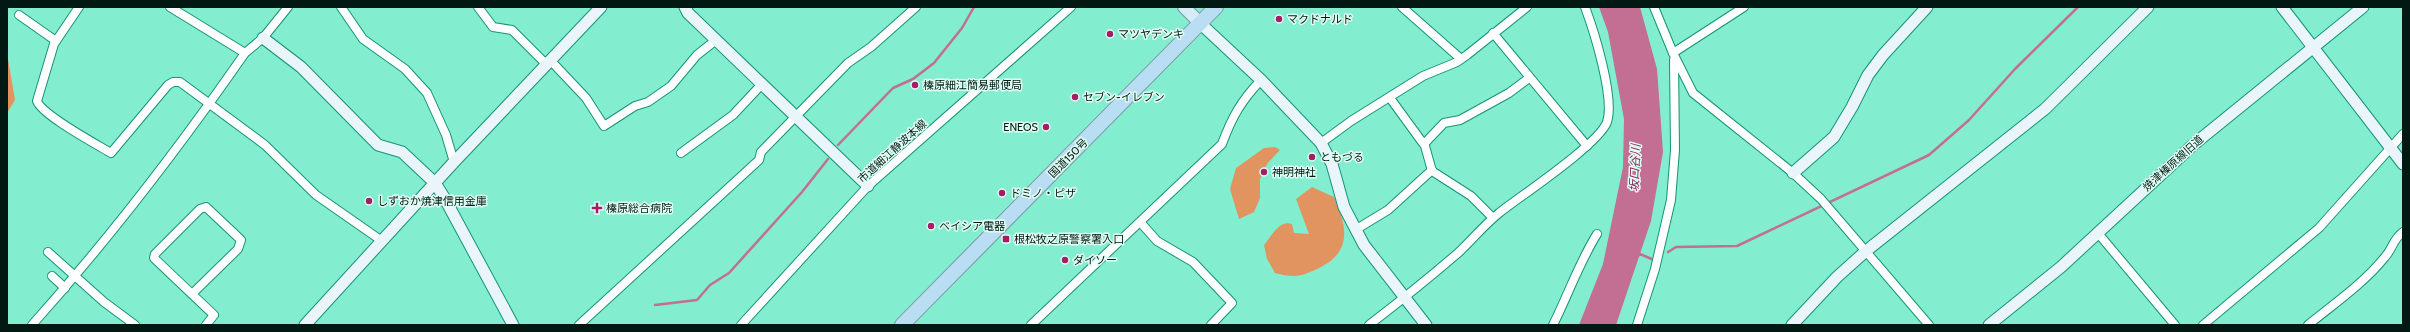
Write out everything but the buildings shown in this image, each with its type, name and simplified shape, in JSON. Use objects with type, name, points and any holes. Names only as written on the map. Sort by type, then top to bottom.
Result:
[{"type":"highway","name":"国道150号","points":[[902,325],[1201,24],[1216,7]]},
{"type":"main road","points":[[1184,7],[1201,24]]},
{"type":"street","points":[[79,7],[56,41],[37,101],[39,106],[62,124],[111,153],[173,82],[180,82],[265,146],[316,195],[382,241]]},
{"type":"street","points":[[170,7],[245,53]]},
{"type":"street","points":[[32,325],[75,276],[210,104],[245,53],[263,38],[288,7]]},
{"type":"street","points":[[341,7],[363,39],[404,69],[427,93],[446,135],[454,162]]},
{"type":"street","points":[[478,7],[493,27],[512,30],[549,63],[586,98],[604,126],[635,106],[648,102],[671,86],[697,55],[716,40]]},
{"type":"street","points":[[305,325],[434,183],[549,63],[600,7]]},
{"type":"street","points":[[685,7],[688,13],[868,186]]},
{"type":"street","points":[[579,325],[759,160],[761,152],[797,117],[822,87],[848,62],[871,47],[916,7]]},
{"type":"street","name":"市道細江静波本線","points":[[741,325],[868,186],[1071,7]]},
{"type":"street","points":[[1402,7],[1461,59]]},
{"type":"street","points":[[1321,143],[1351,121],[1423,76],[1461,59],[1527,7]]},
{"type":"street","points":[[1369,325],[1405,297],[1459,251],[1493,218],[1587,146],[1604,128],[1609,114],[1600,59],[1585,7]]},
{"type":"street","points":[[1654,7],[1673,53],[1693,93],[1793,173],[1821,198],[1929,325]]},
{"type":"street","points":[[1673,53],[1744,7]]},
{"type":"street","points":[[1793,173],[1834,136],[1852,107],[1868,75],[1883,55],[1927,7]]},
{"type":"street","points":[[1792,325],[1866,251],[2045,109],[2148,7]]},
{"type":"street","points":[[2282,7],[2403,164]]},
{"type":"street","name":"焼津榛原線旧道","points":[[1989,325],[2032,293],[2166,167],[2363,7]]},
{"type":"street","points":[[19,15],[56,41]]},
{"type":"street","points":[[1201,24],[1261,80],[1321,143],[1332,164],[1344,206],[1355,230],[1426,325]]},
{"type":"street","points":[[1493,33],[1587,146]]},
{"type":"street","points":[[263,38],[301,67],[378,144],[402,152],[434,183],[445,199],[513,325]]},
{"type":"street","points":[[1637,325],[1655,269],[1671,200],[1676,150],[1673,53]]},
{"type":"street","points":[[1424,144],[1444,123],[1460,120],[1509,94],[1529,78]]},
{"type":"street","points":[[1031,325],[1141,223],[1222,144],[1232,117],[1244,98],[1261,80]]},
{"type":"street","points":[[682,153],[733,115],[762,84]]},
{"type":"street","points":[[1390,98],[1424,144],[1432,170],[1471,196],[1493,218]]},
{"type":"street","points":[[2203,325],[2319,228],[2403,134]]},
{"type":"street","points":[[1355,230],[1388,210],[1432,170]]},
{"type":"street","points":[[193,293],[238,249],[242,240],[206,207],[200,209],[155,254],[154,258],[193,293],[214,315],[206,325]]},
{"type":"street","points":[[1141,223],[1157,241],[1193,262],[1232,303],[1211,325]]},
{"type":"street","points":[[2097,232],[2175,325]]},
{"type":"street","points":[[2308,325],[2345,298],[2386,256],[2395,237],[2403,232]]},
{"type":"street","points":[[1553,325],[1571,290],[1583,257],[1597,234]]},
{"type":"street","points":[[48,252],[104,302],[135,325]]},
{"type":"street","points":[[52,276],[65,288]]},
{"type":"shaded area","points":[[7,53],[15,100],[7,113]]},
{"type":"shaded area","points":[[1275,147],[1280,150],[1267,164],[1260,179],[1260,198],[1254,212],[1239,219],[1230,189],[1236,168],[1264,148]]},
{"type":"shaded area","points":[[1312,187],[1334,197],[1339,208],[1344,229],[1344,239],[1341,247],[1328,263],[1306,274],[1287,276],[1275,273],[1267,259],[1264,245],[1279,226],[1287,223],[1292,224],[1294,233],[1309,234],[1296,199]]},
{"type":"water","name":"坂口谷川","points":[[1599,7],[1640,7],[1657,69],[1663,152],[1651,221],[1616,325],[1579,325],[1603,264],[1623,167],[1624,119],[1608,32]]},
{"type":"waterway","points":[[838,145],[893,88],[913,79],[934,63],[962,28],[974,7]]},
{"type":"waterway","points":[[1668,252],[1676,247],[1737,246],[1929,155],[1969,120],[2015,69],[2078,7]]},
{"type":"waterway","points":[[655,305],[697,300],[710,285],[729,273],[802,192],[828,159]]},
{"type":"waterway","points":[[1638,256],[1640,254],[1654,260]]},
{"type":"place","name":"マクドナルド","points":[[1279,19]]},
{"type":"place","name":"マツヤデンキ","points":[[1110,34]]},
{"type":"place","name":"榛原細江簡易郵便局","points":[[915,85]]},
{"type":"place","name":"セブン-イレブン","points":[[1075,97]]},
{"type":"place","name":"ENEOS","points":[[1046,127]]},
{"type":"place","name":"ともづる","points":[[1312,157]]},
{"type":"place","name":"神明神社","points":[[1264,172]]},
{"type":"place","name":"ドミノ・ピザ","points":[[1002,193]]},
{"type":"place","name":"しずおか焼津信用金庫","points":[[369,201]]},
{"type":"place","name":"榛原総合病院","points":[[597,208]]},
{"type":"place","name":"ベイシア電器","points":[[931,226]]},
{"type":"place","name":"根松牧之原警察署入口","points":[[1006,239]]},
{"type":"place","name":"ダイソー","points":[[1065,260]]}]
